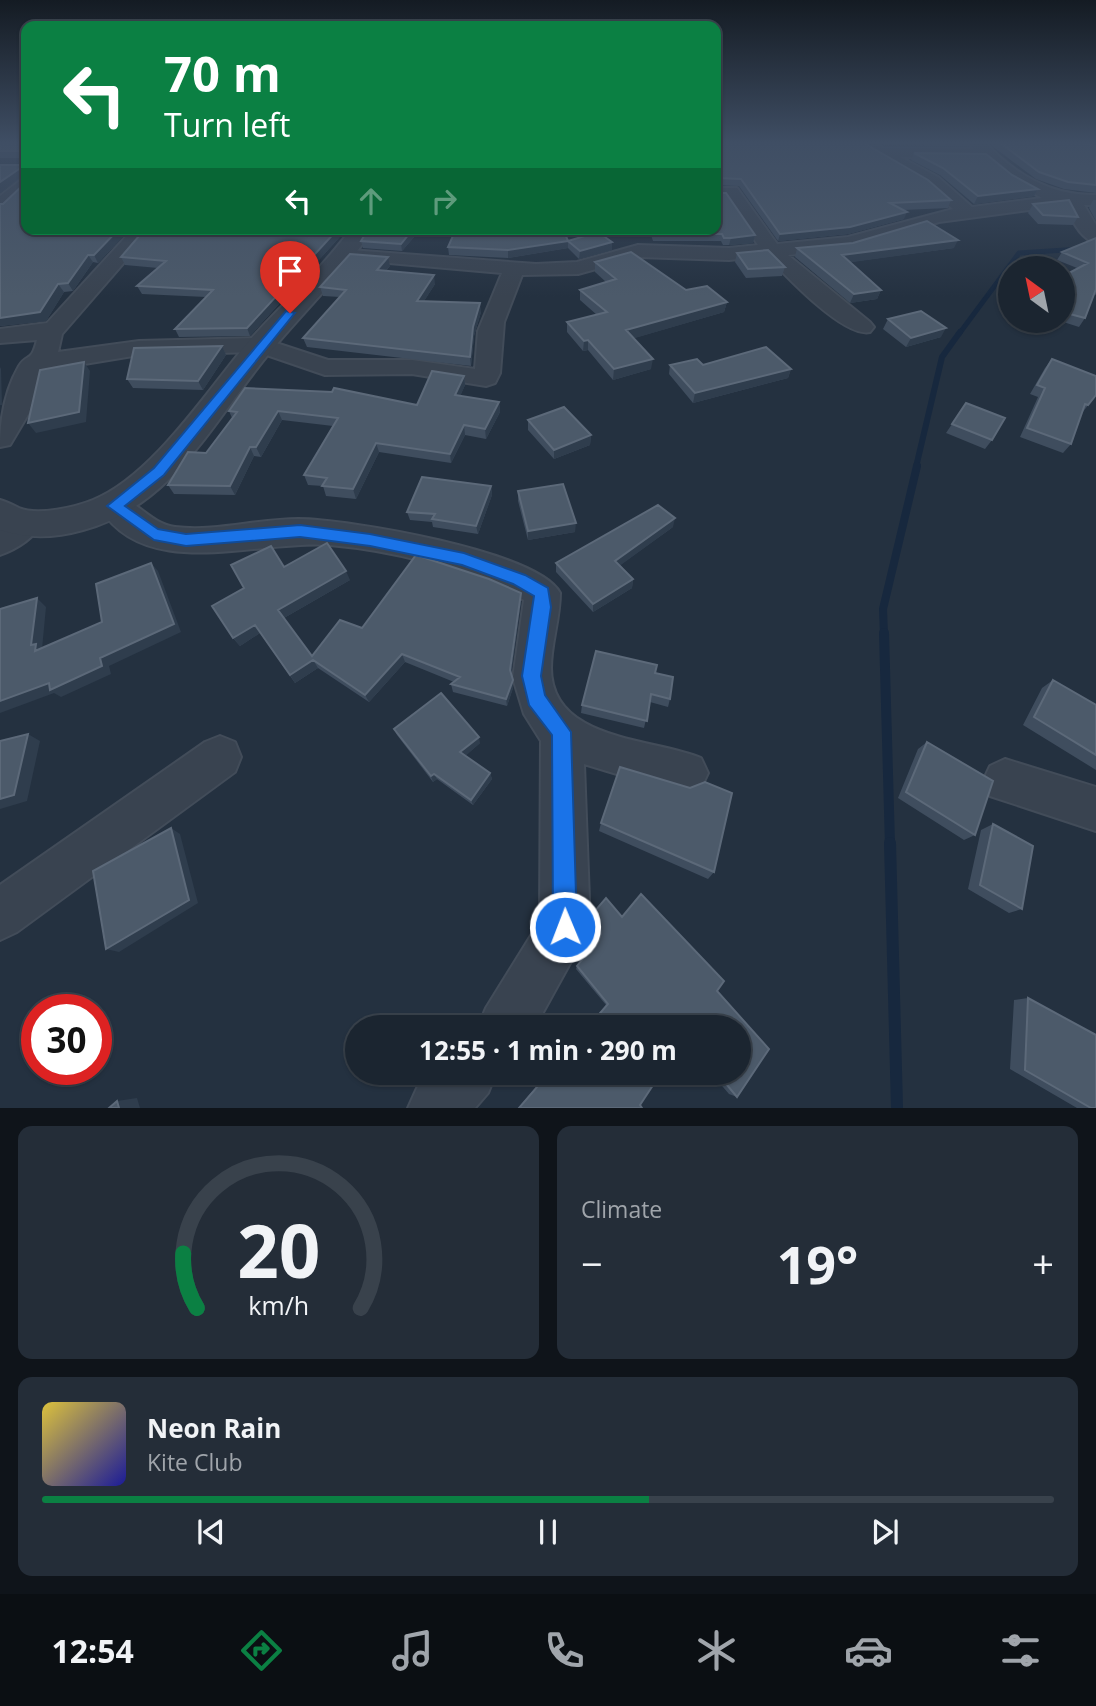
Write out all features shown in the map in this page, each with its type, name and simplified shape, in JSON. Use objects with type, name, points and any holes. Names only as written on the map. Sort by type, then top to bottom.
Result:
[{"type":"street","points":[[732,194],[771,251],[818,295],[862,327]]},
{"type":"street","points":[[946,194],[968,213]]},
{"type":"street","points":[[1053,194],[1069,201],[1096,237]]},
{"type":"street","points":[[8,526],[47,524],[115,506],[159,471],[261,345],[353,241],[515,268],[578,268],[637,241],[729,254],[771,251],[849,243],[937,217],[1096,200]]},
{"type":"street","points":[[44,361],[55,328],[139,235]]},
{"type":"street","points":[[0,438],[16,412],[31,367],[44,361],[139,348],[261,345],[325,368],[412,367],[486,378],[490,362],[488,342],[494,317],[515,268]]},
{"type":"street","points":[[0,336],[33,334],[55,328]]},
{"type":"street","points":[[115,506],[154,534],[175,538],[226,539],[312,532],[370,540],[464,559],[519,580],[542,593],[543,607],[531,676],[536,699],[562,732],[582,742],[686,773]]},
{"type":"street","points":[[512,1015],[565,927],[562,732]]},
{"type":"street","points":[[0,915],[220,757]]},
{"type":"street","points":[[1005,781],[1096,809]]},
{"type":"street","points":[[437,1108],[457,1085]]},
{"type":"building","points":[[14,194],[21,194],[21,235],[113,235],[94,255],[88,255],[68,283],[58,284],[40,312],[0,318],[0,204]]},
{"type":"building","points":[[721,194],[726,194],[755,235],[724,238]]},
{"type":"building","points":[[751,194],[944,194],[951,200],[890,203],[907,212],[850,227],[780,234]]},
{"type":"building","points":[[1069,200],[1078,217],[1043,215],[1033,204]]},
{"type":"building","points":[[927,221],[958,240],[842,255],[881,290],[854,294],[797,248],[853,243]]},
{"type":"building","points":[[140,235],[332,235],[247,328],[175,329],[213,290],[137,286],[166,261],[121,257]]},
{"type":"building","points":[[364,235],[408,235],[401,244],[361,241]]},
{"type":"building","points":[[453,235],[566,235],[568,241],[508,250],[448,247]]},
{"type":"building","points":[[588,235],[602,235],[612,242],[580,251],[568,241]]},
{"type":"building","points":[[1096,238],[1096,289],[1085,318],[1075,315],[1075,270],[1088,263],[1062,252]]},
{"type":"building","points":[[768,250],[785,267],[748,269],[737,253]]},
{"type":"building","points":[[631,252],[686,290],[707,286],[727,302],[626,330],[653,359],[614,369],[588,340],[584,341],[567,322],[607,312],[580,290],[616,279],[595,262]]},
{"type":"building","points":[[350,254],[388,257],[377,270],[434,275],[417,301],[480,303],[473,327],[470,357],[303,338],[346,290],[320,287]]},
{"type":"building","points":[[921,311],[946,328],[911,338],[888,319]]},
{"type":"building","points":[[222,346],[198,381],[127,379],[134,348]]},
{"type":"building","points":[[766,347],[791,369],[695,393],[670,365],[697,359],[703,365]]},
{"type":"building","points":[[1052,359],[1096,376],[1096,395],[1088,405],[1085,404],[1071,444],[1027,428],[1045,388],[1037,385]]},
{"type":"building","points":[[84,362],[79,412],[28,423],[40,370]]},
{"type":"building","points":[[432,371],[464,376],[455,395],[499,402],[485,429],[464,425],[450,454],[376,443],[353,489],[322,486],[327,478],[304,475],[338,418],[278,411],[256,447],[250,447],[230,486],[168,485],[188,452],[206,453],[237,412],[229,411],[245,388],[332,392],[334,388],[417,405]]},
{"type":"building","points":[[966,403],[1005,418],[992,440],[952,424]]},
{"type":"building","points":[[564,407],[591,435],[554,450],[528,420]]},
{"type":"building","points":[[422,477],[491,486],[476,526],[432,519],[435,514],[407,512]]},
{"type":"building","points":[[563,484],[576,523],[528,531],[518,491]]},
{"type":"building","points":[[658,505],[675,518],[615,561],[633,579],[593,604],[556,563]]},
{"type":"building","points":[[327,543],[346,571],[278,610],[312,656],[340,620],[362,628],[416,555],[489,579],[521,593],[510,670],[513,680],[506,699],[451,684],[460,677],[402,654],[365,695],[313,660],[290,675],[255,625],[233,638],[212,606],[244,588],[231,565],[271,546],[284,567]]},
{"type":"building","points":[[151,563],[174,624],[100,658],[102,666],[50,690],[49,683],[0,701],[0,609],[37,598],[31,645],[36,644],[35,651],[102,622],[96,584]]},
{"type":"building","points":[[596,651],[657,665],[655,673],[673,677],[670,699],[651,694],[647,721],[582,705]]},
{"type":"building","points":[[1053,680],[1096,705],[1096,755],[1034,717]]},
{"type":"building","points":[[441,693],[479,737],[460,752],[490,773],[471,800],[434,774],[431,776],[394,729]]},
{"type":"building","points":[[28,734],[14,795],[0,799],[0,741]]},
{"type":"building","points":[[927,742],[993,781],[975,835],[906,792]]},
{"type":"building","points":[[620,767],[690,788],[705,782],[732,793],[714,872],[601,823]]},
{"type":"building","points":[[993,824],[1033,846],[1022,909],[980,885]]},
{"type":"building","points":[[171,828],[189,900],[106,949],[93,871]]},
{"type":"building","points":[[641,894],[724,981],[717,991],[739,1015],[598,1015],[608,1004],[577,966],[597,941],[589,932],[594,924],[594,912],[606,898],[622,917]]},
{"type":"building","points":[[1028,998],[1096,1035],[1096,1108],[1091,1108],[1025,1070]]},
{"type":"building","points":[[751,1029],[769,1049],[751,1076]]},
{"type":"building","points":[[539,1085],[653,1085],[640,1105],[642,1108],[519,1108]]},
{"type":"building","points":[[727,1085],[745,1085],[737,1097]]},
{"type":"building","points":[[117,1101],[119,1108],[109,1108]]},
{"type":"waterway","points":[[959,334],[1019,253],[1096,248]]},
{"type":"waterway","points":[[916,467],[942,357],[960,332]]},
{"type":"waterway","points":[[884,635],[883,609],[917,466]]},
{"type":"waterway","points":[[884,633],[890,845]]},
{"type":"waterway","points":[[890,843],[897,1108]]},
{"type":"route","points":[[290,313],[159,471],[115,506],[154,534],[186,540],[226,539],[300,531],[370,540],[464,559],[519,580],[542,593],[543,607],[531,676],[536,699],[562,732],[565,927]]}]
